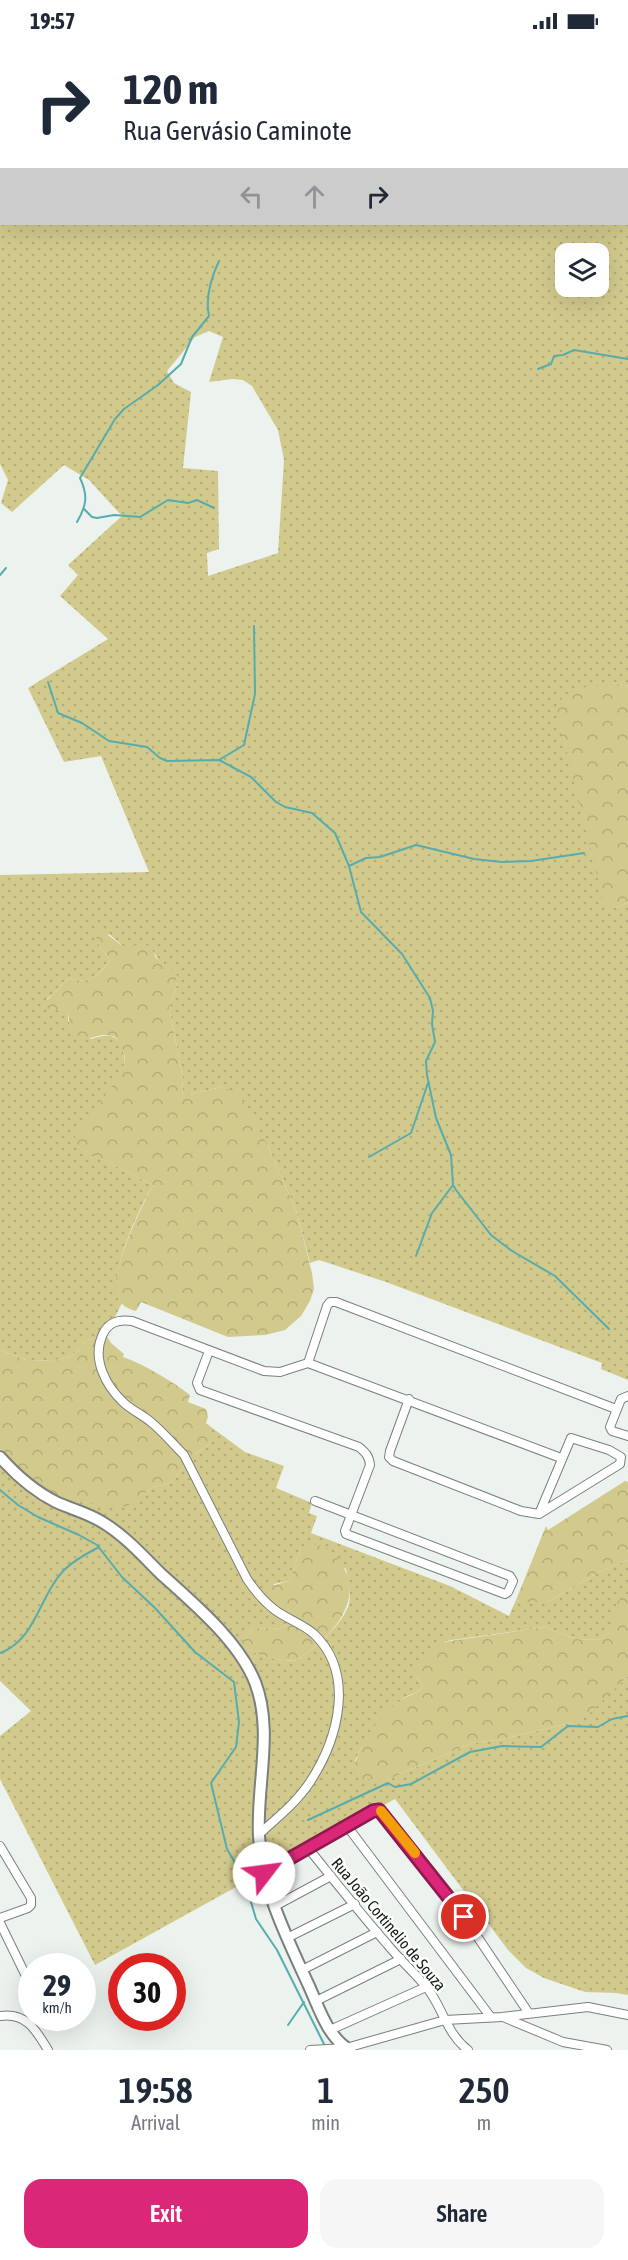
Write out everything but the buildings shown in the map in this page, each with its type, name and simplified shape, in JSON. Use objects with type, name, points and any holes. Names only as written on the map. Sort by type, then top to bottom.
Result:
[{"type":"street","points":[[308,1363],[327,1306],[330,1302],[336,1302],[616,1409]]},
{"type":"street","points":[[259,1834],[292,1803],[309,1783],[322,1762],[338,1714],[340,1688],[334,1666],[325,1647],[313,1633],[260,1598],[242,1569],[184,1455],[112,1389],[99,1360],[98,1346],[104,1330],[112,1322],[120,1319],[132,1321],[264,1371],[280,1372],[308,1363],[409,1399],[561,1458]]},
{"type":"street","points":[[209,1351],[197,1383],[200,1390],[359,1447],[366,1453],[369,1465],[351,1515],[345,1531],[349,1535],[505,1594],[510,1590],[513,1581],[510,1575],[351,1515],[315,1501]]},
{"type":"street","points":[[628,1396],[622,1397],[610,1429],[628,1436]]},
{"type":"street","points":[[409,1399],[390,1451],[389,1456],[393,1461],[521,1512],[540,1514],[620,1464],[622,1461],[618,1454],[575,1438],[569,1440],[540,1514]]},
{"type":"street","points":[[0,1457],[35,1490],[56,1502],[97,1518],[114,1529],[198,1609],[229,1641],[245,1664],[255,1682],[261,1703],[264,1732],[259,1834],[264,1873],[287,1938],[316,2001],[330,2030],[348,2049]]},
{"type":"street","points":[[264,1873],[373,1811],[379,1810],[454,1902],[528,2012]]},
{"type":"street","points":[[347,1826],[490,2016]]},
{"type":"street","points":[[0,1846],[31,1898],[31,1905],[0,1918]]},
{"type":"street","name":"Rua João Cortinelio de Souza","points":[[308,1848],[426,1987],[441,2008],[458,2042],[468,2050]]},
{"type":"street","points":[[275,1906],[331,1876]]},
{"type":"street","points":[[287,1938],[355,1904]]},
{"type":"street","points":[[0,1923],[18,1959]]},
{"type":"street","points":[[302,1970],[377,1932]]},
{"type":"street","points":[[0,1947],[10,1942]]},
{"type":"street","points":[[316,2001],[400,1959]]},
{"type":"street","points":[[330,2030],[426,1987]]},
{"type":"street","points":[[310,2050],[348,2049],[445,2020],[502,2017],[528,2012],[588,2007],[628,2015]]},
{"type":"street","points":[[0,2016],[18,2017]]},
{"type":"street","points":[[502,2017],[563,2042],[607,2050]]},
{"type":"street","points":[[38,2031],[48,2050]]},
{"type":"green space","points":[[0,225],[628,225],[628,686],[613,683],[616,908],[628,902],[628,1380],[601,1369],[602,1363],[386,1282],[319,1260],[310,1263],[296,1210],[268,1146],[222,1087],[190,1094],[182,1100],[183,1078],[169,1008],[176,989],[177,976],[155,954],[124,947],[109,934],[99,945],[110,960],[101,971],[88,980],[69,978],[47,999],[58,1010],[65,1008],[69,1014],[68,1021],[91,1039],[114,1037],[120,1043],[124,1054],[124,1066],[120,1075],[73,1144],[153,1185],[140,1209],[120,1263],[117,1294],[122,1303],[106,1335],[87,1340],[71,1357],[55,1360],[29,1361],[0,1350],[0,875],[149,872],[101,756],[64,762],[28,688],[108,639],[60,596],[78,575],[68,565],[122,516],[89,480],[64,465],[12,512],[1,503],[8,480],[0,464]],"holes":[[[209,331],[223,337],[209,382],[243,380],[252,386],[278,430],[284,460],[278,553],[208,576],[207,553],[219,549],[218,471],[183,468],[191,392],[174,383],[167,371],[195,337]]]},
{"type":"green space","points":[[613,683],[628,686],[628,902],[616,908],[605,908],[556,708],[560,700],[573,691]]},
{"type":"green space","points":[[100,929],[124,947],[145,944],[152,949],[156,958],[174,970],[177,976],[176,989],[169,1008],[183,1078],[182,1099],[190,1094],[222,1087],[238,1093],[268,1146],[296,1210],[314,1289],[301,1316],[285,1330],[265,1335],[228,1337],[141,1302],[136,1311],[133,1310],[118,1299],[117,1275],[121,1259],[153,1185],[72,1144],[119,1075],[125,1059],[124,1054],[115,1037],[101,1035],[88,1038],[77,1035],[69,1030],[69,1014],[65,1009],[51,1010],[44,1004],[69,978],[87,980],[97,975],[106,966],[110,960],[99,945],[95,934]]},
{"type":"green space","points":[[106,1335],[111,1343],[124,1354],[123,1357],[167,1379],[190,1395],[188,1402],[206,1409],[208,1417],[206,1423],[211,1427],[211,1443],[189,1458],[176,1477],[168,1484],[153,1487],[126,1507],[81,1502],[61,1504],[27,1491],[0,1460],[4,1452],[0,1449],[0,1350],[29,1361],[55,1360],[71,1357],[87,1340]]},
{"type":"green space","points":[[211,1427],[245,1452],[284,1466],[276,1488],[312,1503],[309,1513],[317,1516],[311,1533],[450,1586],[509,1616],[516,1600],[548,1602],[599,1572],[628,1560],[628,1595],[626,1594],[608,1634],[599,1640],[575,1639],[545,1627],[445,1641],[415,1675],[423,1686],[421,1689],[404,1698],[389,1711],[370,1734],[355,1761],[387,1780],[472,1743],[503,1739],[570,1723],[585,1715],[628,1676],[628,1995],[585,1992],[544,1978],[526,1968],[508,1950],[395,1799],[117,1953],[108,1953],[108,1958],[96,1964],[96,1953],[89,1953],[0,1779],[0,1736],[31,1711],[0,1681],[0,1460],[61,1504],[81,1502],[126,1506],[153,1487],[168,1484],[176,1477],[189,1458],[211,1443]],"holes":[[[301,1548],[346,1569],[350,1593],[348,1607],[339,1623],[318,1644],[295,1661],[259,1655],[242,1643],[253,1628],[276,1629],[288,1623],[283,1618],[274,1584],[289,1581]]]},
{"type":"green space","points":[[625,1481],[628,1482],[628,1560],[599,1572],[548,1602],[516,1600],[546,1526],[548,1530]]},
{"type":"green space","points":[[306,1544],[316,1544],[328,1549],[338,1559],[347,1574],[350,1589],[341,1617],[321,1642],[295,1661],[273,1659],[252,1652],[242,1643],[253,1628],[276,1629],[288,1623],[264,1598],[271,1588],[289,1581],[301,1548]]},
{"type":"green space","points":[[626,1594],[628,1595],[628,1676],[589,1714],[570,1723],[503,1739],[472,1743],[387,1780],[362,1779],[353,1772],[364,1742],[383,1715],[423,1686],[415,1675],[416,1667],[436,1643],[545,1627],[575,1639],[599,1640],[608,1634],[617,1602]]},
{"type":"waterway","points":[[77,522],[85,500],[80,478],[115,419],[124,409],[158,385],[181,364],[192,337],[209,316],[210,288],[219,261]]},
{"type":"waterway","points":[[538,369],[551,364],[554,356],[574,350],[628,359]]},
{"type":"waterway","points":[[84,509],[92,517],[97,518],[114,515],[140,517],[168,500],[188,503],[197,500],[214,508]]},
{"type":"waterway","points":[[0,575],[6,568]]},
{"type":"waterway","points":[[219,760],[244,745],[255,694],[254,626]]},
{"type":"waterway","points":[[48,682],[58,713],[82,723],[109,741],[147,747],[167,761],[219,760],[251,777],[276,802],[285,807],[312,813],[335,833],[349,866],[361,912],[402,954],[430,998],[435,1042],[426,1061],[427,1075],[436,1118],[451,1155],[453,1185],[491,1235],[512,1251],[555,1276],[609,1329]]},
{"type":"waterway","points":[[349,866],[366,858],[380,857],[416,845],[474,859],[502,862],[531,861],[584,853]]},
{"type":"waterway","points":[[369,1157],[411,1133],[428,1083]]},
{"type":"waterway","points":[[416,1256],[432,1213],[453,1185]]},
{"type":"waterway","points":[[0,1490],[18,1505],[38,1517],[97,1545],[122,1577],[155,1608],[195,1652],[234,1682],[239,1722],[236,1747],[211,1783],[227,1849],[244,1878],[256,1919],[277,1950],[324,2044]]},
{"type":"waterway","points":[[0,1653],[12,1647],[22,1638],[64,1570],[99,1547]]},
{"type":"waterway","points":[[308,1820],[388,1783],[395,1787],[411,1784],[470,1752],[502,1746],[541,1747],[568,1726],[598,1727],[612,1719],[628,1716]]},
{"type":"waterway","points":[[235,1862],[246,1856]]},
{"type":"waterway","points":[[288,2025],[304,2002]]},
{"type":"slow traffic","points":[[381,1811],[415,1853]]},
{"type":"route","points":[[264,1873],[373,1811],[379,1810],[464,1917]]}]
